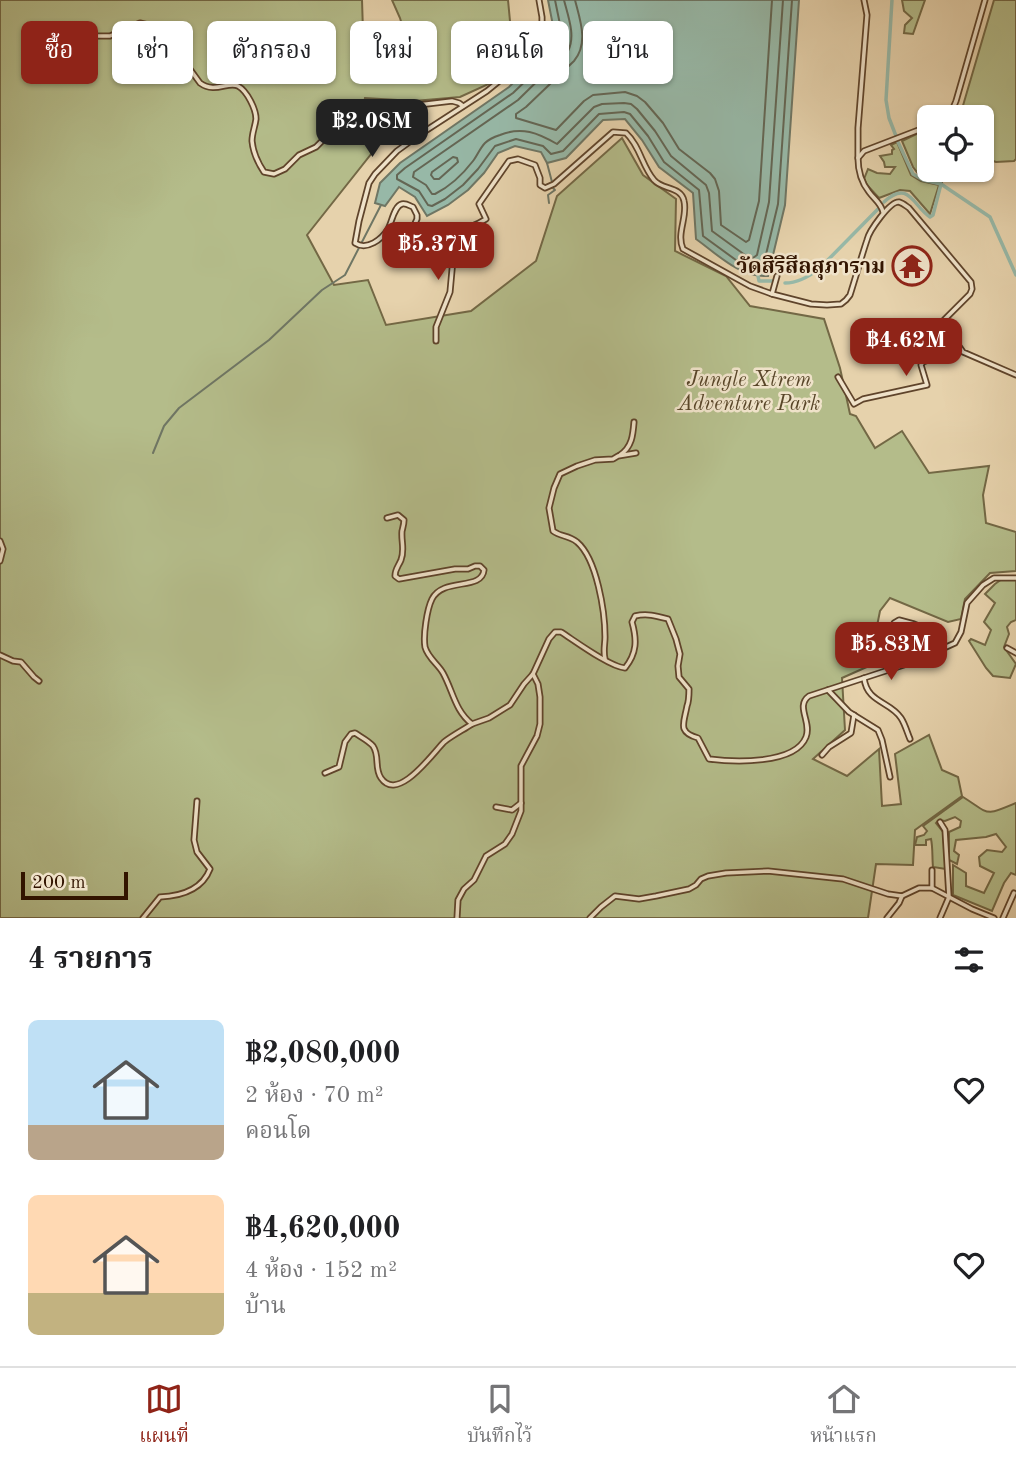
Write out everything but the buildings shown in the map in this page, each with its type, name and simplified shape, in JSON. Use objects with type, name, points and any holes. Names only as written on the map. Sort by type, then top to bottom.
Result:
[{"type":"street","points":[[539,0],[542,36],[514,69],[487,92],[405,145],[375,174],[369,183],[355,243],[361,247],[365,246],[382,236],[388,230],[398,206],[402,204],[415,210],[417,219],[406,243],[408,247],[425,252],[444,226],[464,228],[478,225],[486,219],[480,204],[509,161],[518,159],[535,165],[540,185],[545,188],[554,184],[613,132],[626,133],[654,181],[682,195],[684,206],[680,242],[683,249],[750,286],[772,294],[811,304],[841,304],[850,295],[867,237],[883,213],[892,204],[899,202],[909,208],[971,282],[970,294],[944,320],[949,332],[963,352],[1016,375]]},
{"type":"street","points":[[864,0],[867,15],[858,158],[861,181],[882,206],[883,213]]},
{"type":"street","points":[[955,105],[985,0]]},
{"type":"street","points":[[98,36],[110,36],[140,23],[160,28],[200,83],[210,88],[233,85],[240,88],[252,103],[256,118],[252,139],[254,153],[264,172],[274,174],[285,169],[299,155],[316,147],[333,130],[357,119],[366,107],[452,101],[463,106]]},
{"type":"street","points":[[858,158],[864,151],[917,131]]},
{"type":"street","points":[[436,341],[436,327],[450,292],[453,260],[449,245],[455,229]]},
{"type":"street","points":[[772,294],[777,276]]},
{"type":"street","points":[[838,377],[854,404],[863,399],[927,385],[921,365],[941,355],[949,332]]},
{"type":"street","points":[[605,659],[603,649],[606,639],[601,598],[592,564],[579,544],[568,536],[558,535],[553,531],[549,508],[560,474],[595,460],[613,459],[627,450],[631,443],[634,422]]},
{"type":"street","points":[[618,456],[636,453]]},
{"type":"street","points":[[387,517],[397,515],[404,520],[401,561],[394,572],[399,579],[475,566],[484,570],[481,579],[450,585],[437,591],[431,601],[425,635],[430,657],[443,672],[453,698],[472,724]]},
{"type":"street","points":[[0,541],[0,561]]},
{"type":"street","points":[[325,773],[339,767],[345,742],[355,733],[374,747],[378,774],[382,780],[386,784],[397,785],[412,776],[452,736],[510,705],[533,674],[555,632],[561,632],[625,668],[632,660],[636,644],[632,622],[635,616],[642,614],[668,619],[680,654],[679,677],[689,689],[683,722],[688,735],[698,738],[709,759],[767,760],[787,754],[806,737],[803,700],[914,662],[955,643],[961,632],[967,603],[994,578],[1016,578]]},
{"type":"street","points":[[914,662],[891,635],[894,623],[899,620],[914,624],[941,636]]},
{"type":"street","points":[[1007,648],[1016,653]]},
{"type":"street","points":[[0,655],[23,663],[39,681]]},
{"type":"street","points":[[457,918],[458,900],[464,889],[474,880],[486,856],[505,844],[521,811],[521,766],[533,745],[540,724],[540,697],[533,674]]},
{"type":"street","points":[[864,678],[865,687],[873,697],[900,716],[910,739]]},
{"type":"street","points":[[828,690],[854,715],[878,730],[890,777]]},
{"type":"street","points":[[822,755],[850,733],[854,715]]},
{"type":"street","points":[[143,918],[160,897],[187,892],[206,878],[210,869],[197,852],[194,840],[197,802]]},
{"type":"street","points":[[496,807],[512,810],[522,802]]},
{"type":"street","points":[[940,822],[945,830],[949,897],[940,918]]},
{"type":"street","points":[[932,870],[932,888]]},
{"type":"street","points":[[590,918],[615,896],[639,899],[689,889],[701,878],[726,873],[768,871],[843,879],[874,891],[902,896],[919,888],[932,888],[994,918]]},
{"type":"street","points":[[1003,918],[1014,893]]},
{"type":"street","points":[[887,918],[902,896]]},
{"type":"green space","name":"Jungle Xtrem Adventure Park","points":[[0,0],[362,0],[363,21],[350,21],[350,84],[437,84],[437,21],[401,21],[392,0],[508,0],[510,21],[451,21],[451,84],[489,84],[460,97],[414,101],[365,98],[364,103],[370,106],[379,144],[307,235],[334,285],[368,280],[386,325],[471,311],[536,261],[557,196],[622,138],[643,175],[676,199],[675,251],[726,276],[750,306],[824,319],[840,368],[850,414],[856,416],[875,448],[902,431],[929,473],[989,466],[983,495],[986,523],[1016,532],[1016,571],[990,573],[965,599],[961,619],[948,622],[890,598],[880,611],[869,666],[842,678],[845,730],[813,759],[847,776],[879,749],[882,806],[901,804],[895,754],[929,735],[942,770],[958,777],[962,796],[915,830],[913,865],[876,864],[868,918],[0,918]]},
{"type":"green space","points":[[902,0],[925,0],[913,34],[904,33],[905,25],[912,18],[904,11]]},
{"type":"green space","points":[[994,0],[1016,0],[1014,161],[994,161],[994,105],[963,105]]},
{"type":"green space","points":[[917,134],[917,172],[913,167],[902,141]]},
{"type":"green space","points":[[897,142],[911,175],[917,179],[917,182],[939,185],[930,214],[910,191],[900,190],[879,198],[867,185],[864,179],[868,169],[890,174],[895,167],[885,167],[880,156],[892,154],[894,149],[891,145]]},
{"type":"green space","points":[[1002,579],[1016,580],[1016,620],[1007,627],[1009,634],[1004,647],[1016,664],[1010,678],[993,676],[969,641],[971,639],[985,645],[991,630],[984,622],[995,603],[985,594]]},
{"type":"green space","points":[[963,797],[988,812],[1016,803],[1016,875],[1011,873],[1004,883],[992,911],[953,895],[953,865],[966,873],[966,886],[984,893],[994,873],[980,866],[979,857],[987,850],[1002,852],[1006,847],[996,834],[956,840],[954,851],[959,855],[957,864],[949,860],[949,832],[960,827],[961,821],[955,817],[939,820],[936,823],[943,832],[946,869],[933,867],[931,839],[926,840],[926,845],[915,845],[917,837],[927,831],[923,826]]},
{"type":"water","points":[[548,0],[799,0],[785,205],[768,276],[758,276],[738,269],[696,239],[693,193],[659,167],[625,119],[603,120],[566,158],[547,163],[541,152],[515,146],[498,153],[468,190],[427,216],[415,197],[399,187],[385,206],[375,203],[380,183],[400,163],[512,84],[569,84],[569,21],[552,21]]},
{"type":"waterway","points":[[892,0],[886,100],[896,136]]},
{"type":"waterway","points":[[898,142],[913,174],[923,180],[941,184],[990,217],[1016,275]]},
{"type":"waterway","points":[[547,163],[552,182]]},
{"type":"waterway","points":[[884,202],[899,193],[905,194],[930,217],[933,215],[941,184]]},
{"type":"waterway","points":[[549,203],[548,195],[555,190],[553,188]]},
{"type":"waterway","points":[[153,453],[164,426],[179,408],[269,340],[322,290],[345,275],[381,205]]},
{"type":"waterway","points":[[785,283],[795,282],[820,268],[879,208]]},
{"type":"waterway","points":[[758,276],[759,281],[772,281]]},
{"type":"place","name":"วัดสิริสีลสุภาราม","points":[[912,266]]}]
